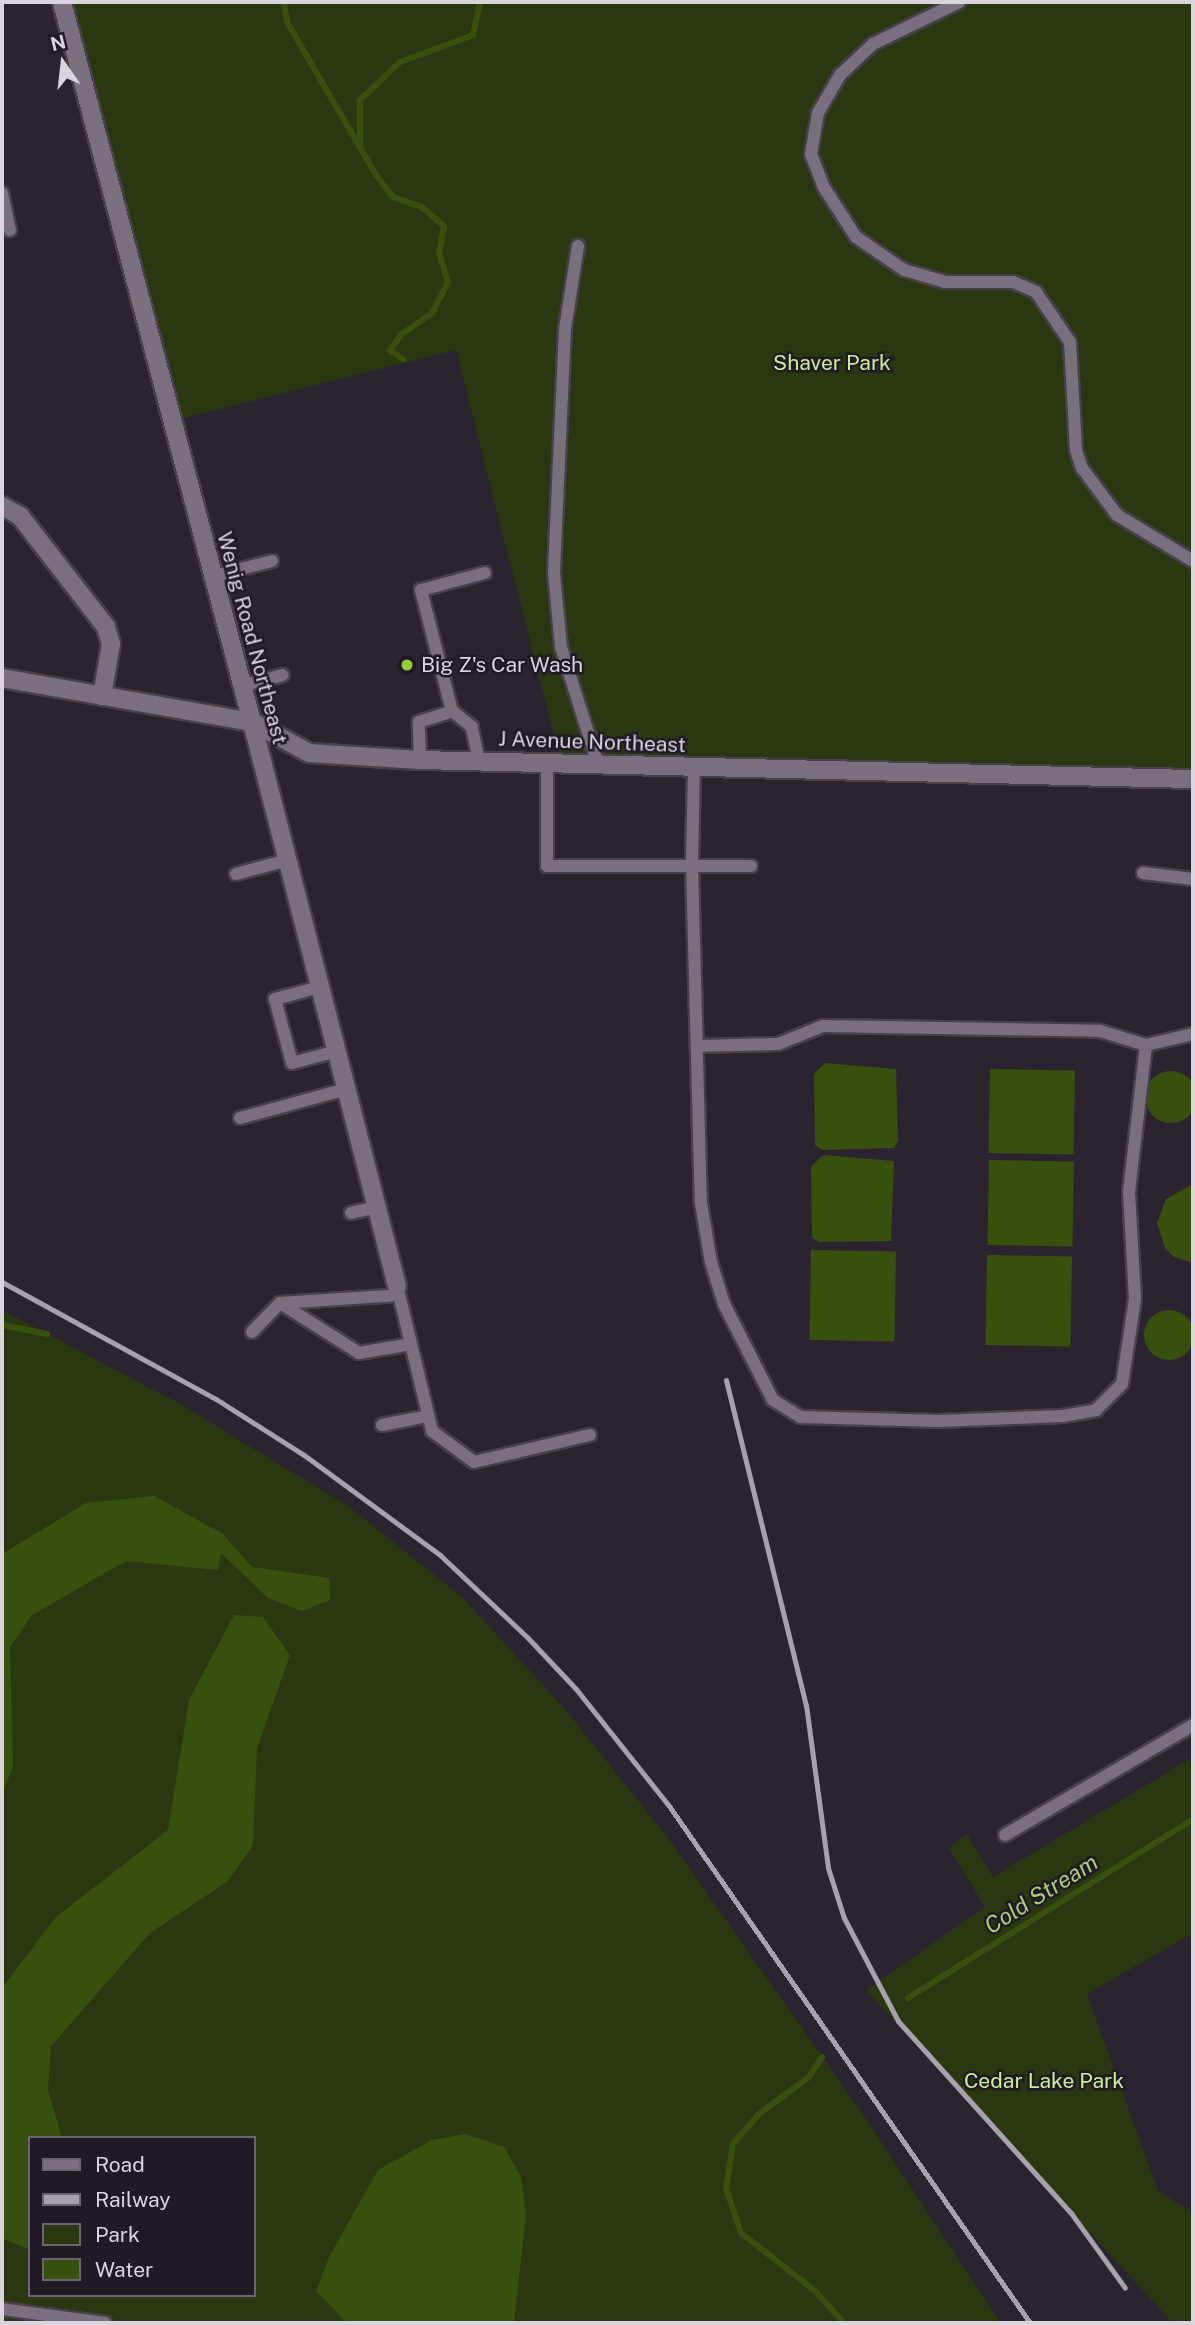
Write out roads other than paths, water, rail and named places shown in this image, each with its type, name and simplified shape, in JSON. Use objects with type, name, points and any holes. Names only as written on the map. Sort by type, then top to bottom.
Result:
[{"type":"street","name":"Wenig Road Northeast","points":[[62,2],[211,577],[252,722],[398,1290]]},
{"type":"street","points":[[2,506],[20,516],[106,627],[111,643],[102,696]]},
{"type":"street","name":"J Avenue Northeast","points":[[2,678],[252,722],[309,752],[420,760],[1193,779]]},
{"type":"lane","points":[[959,2],[873,44],[840,75],[818,113],[811,154],[823,186],[856,237],[904,271],[945,282],[1013,282],[1037,292],[1070,342],[1076,450],[1088,478],[1117,515],[1193,561]]},
{"type":"lane","points":[[2,193],[10,230]]},
{"type":"lane","points":[[578,246],[565,329],[554,573],[561,647],[598,764]]},
{"type":"lane","points":[[211,577],[272,561]]},
{"type":"lane","points":[[479,761],[472,727],[452,711],[421,590],[485,573]]},
{"type":"lane","points":[[240,686],[284,675]]},
{"type":"lane","points":[[420,760],[419,722],[452,711]]},
{"type":"lane","points":[[547,763],[547,866],[751,866]]},
{"type":"lane","points":[[694,767],[692,866],[701,1203],[710,1262],[724,1304],[773,1400],[800,1417],[939,1421],[1063,1416],[1096,1410],[1122,1384],[1135,1298],[1129,1192],[1146,1045]]},
{"type":"lane","points":[[236,874],[288,860]]},
{"type":"lane","points":[[1143,873],[1193,879]]},
{"type":"lane","points":[[320,987],[275,999],[292,1063],[337,1051]]},
{"type":"lane","points":[[697,1046],[778,1044],[823,1026],[1100,1031],[1146,1045],[1193,1034]]},
{"type":"lane","points":[[240,1118],[347,1089]]},
{"type":"lane","points":[[351,1213],[377,1207]]},
{"type":"lane","points":[[253,1332],[280,1303],[398,1290],[432,1431],[474,1462],[590,1435]]},
{"type":"lane","points":[[280,1303],[359,1353],[411,1344]]},
{"type":"lane","points":[[382,1425],[428,1416]]},
{"type":"lane","points":[[1005,1835],[1193,1725]]},
{"type":"lane","points":[[2,2309],[105,2323]]},
{"type":"water","points":[[825,1063],[896,1069],[898,1141],[894,1148],[822,1150],[815,1145],[814,1074]]},
{"type":"water","points":[[990,1069],[1075,1070],[1074,1154],[989,1153]]},
{"type":"water","points":[[1161,1073],[1181,1073],[1195,1087],[1195,1107],[1181,1121],[1161,1121],[1147,1107],[1147,1087]]},
{"type":"water","points":[[823,1155],[894,1161],[891,1241],[820,1242],[812,1238],[811,1167]]},
{"type":"water","points":[[989,1160],[1074,1161],[1073,1246],[988,1245]]},
{"type":"water","points":[[1193,1184],[1193,1263],[1174,1257],[1165,1248],[1157,1223],[1166,1199]]},
{"type":"water","points":[[811,1250],[896,1251],[894,1341],[809,1340]]},
{"type":"water","points":[[987,1255],[1072,1256],[1070,1346],[985,1345]]},
{"type":"water","points":[[1169,1310],[1187,1317],[1194,1335],[1187,1353],[1169,1360],[1151,1353],[1144,1335],[1151,1317]]},
{"type":"water","points":[[154,1496],[223,1534],[252,1567],[329,1578],[330,1600],[302,1611],[268,1598],[221,1553],[218,1570],[126,1561],[32,1615],[10,1647],[13,1766],[2,1795],[2,1554],[86,1503]]},
{"type":"water","points":[[234,1615],[263,1617],[290,1655],[257,1748],[253,1845],[228,1881],[150,1933],[51,2046],[48,2090],[61,2136],[28,2136],[28,2249],[2,2238],[2,1988],[56,1917],[168,1830],[189,1700]]},
{"type":"water","points":[[465,2134],[504,2147],[521,2177],[526,2215],[514,2323],[347,2323],[316,2291],[329,2257],[378,2170],[432,2140]]},
{"type":"waterway","points":[[284,2],[287,22],[376,175],[393,197],[422,207],[444,226],[439,253],[448,282],[432,313],[401,335],[390,350],[403,359]]},
{"type":"waterway","points":[[360,147],[360,100],[400,62],[473,35],[480,2]]},
{"type":"waterway","points":[[2,1325],[47,1334]]},
{"type":"waterway","name":"Cold Stream","points":[[908,1998],[1193,1819]]},
{"type":"waterway","name":"Cold Stream","points":[[822,2057],[809,2077],[759,2114],[733,2144],[726,2188],[741,2233],[814,2290],[844,2323]]},
{"type":"railway","points":[[2,1282],[216,1399],[304,1455],[440,1555],[528,1638],[576,1689],[669,1806],[1030,2323]]},
{"type":"railway","points":[[726,1380],[806,1705],[828,1868],[844,1918],[898,2021],[1071,2213],[1125,2288]]},
{"type":"place","name":"Big Z's Car Wash","points":[[407,665]]},
{"type":"park label","name":"Shaver Park","points":[[832,363]]},
{"type":"park label","name":"Cedar Lake Park","points":[[1044,2081]]}]
